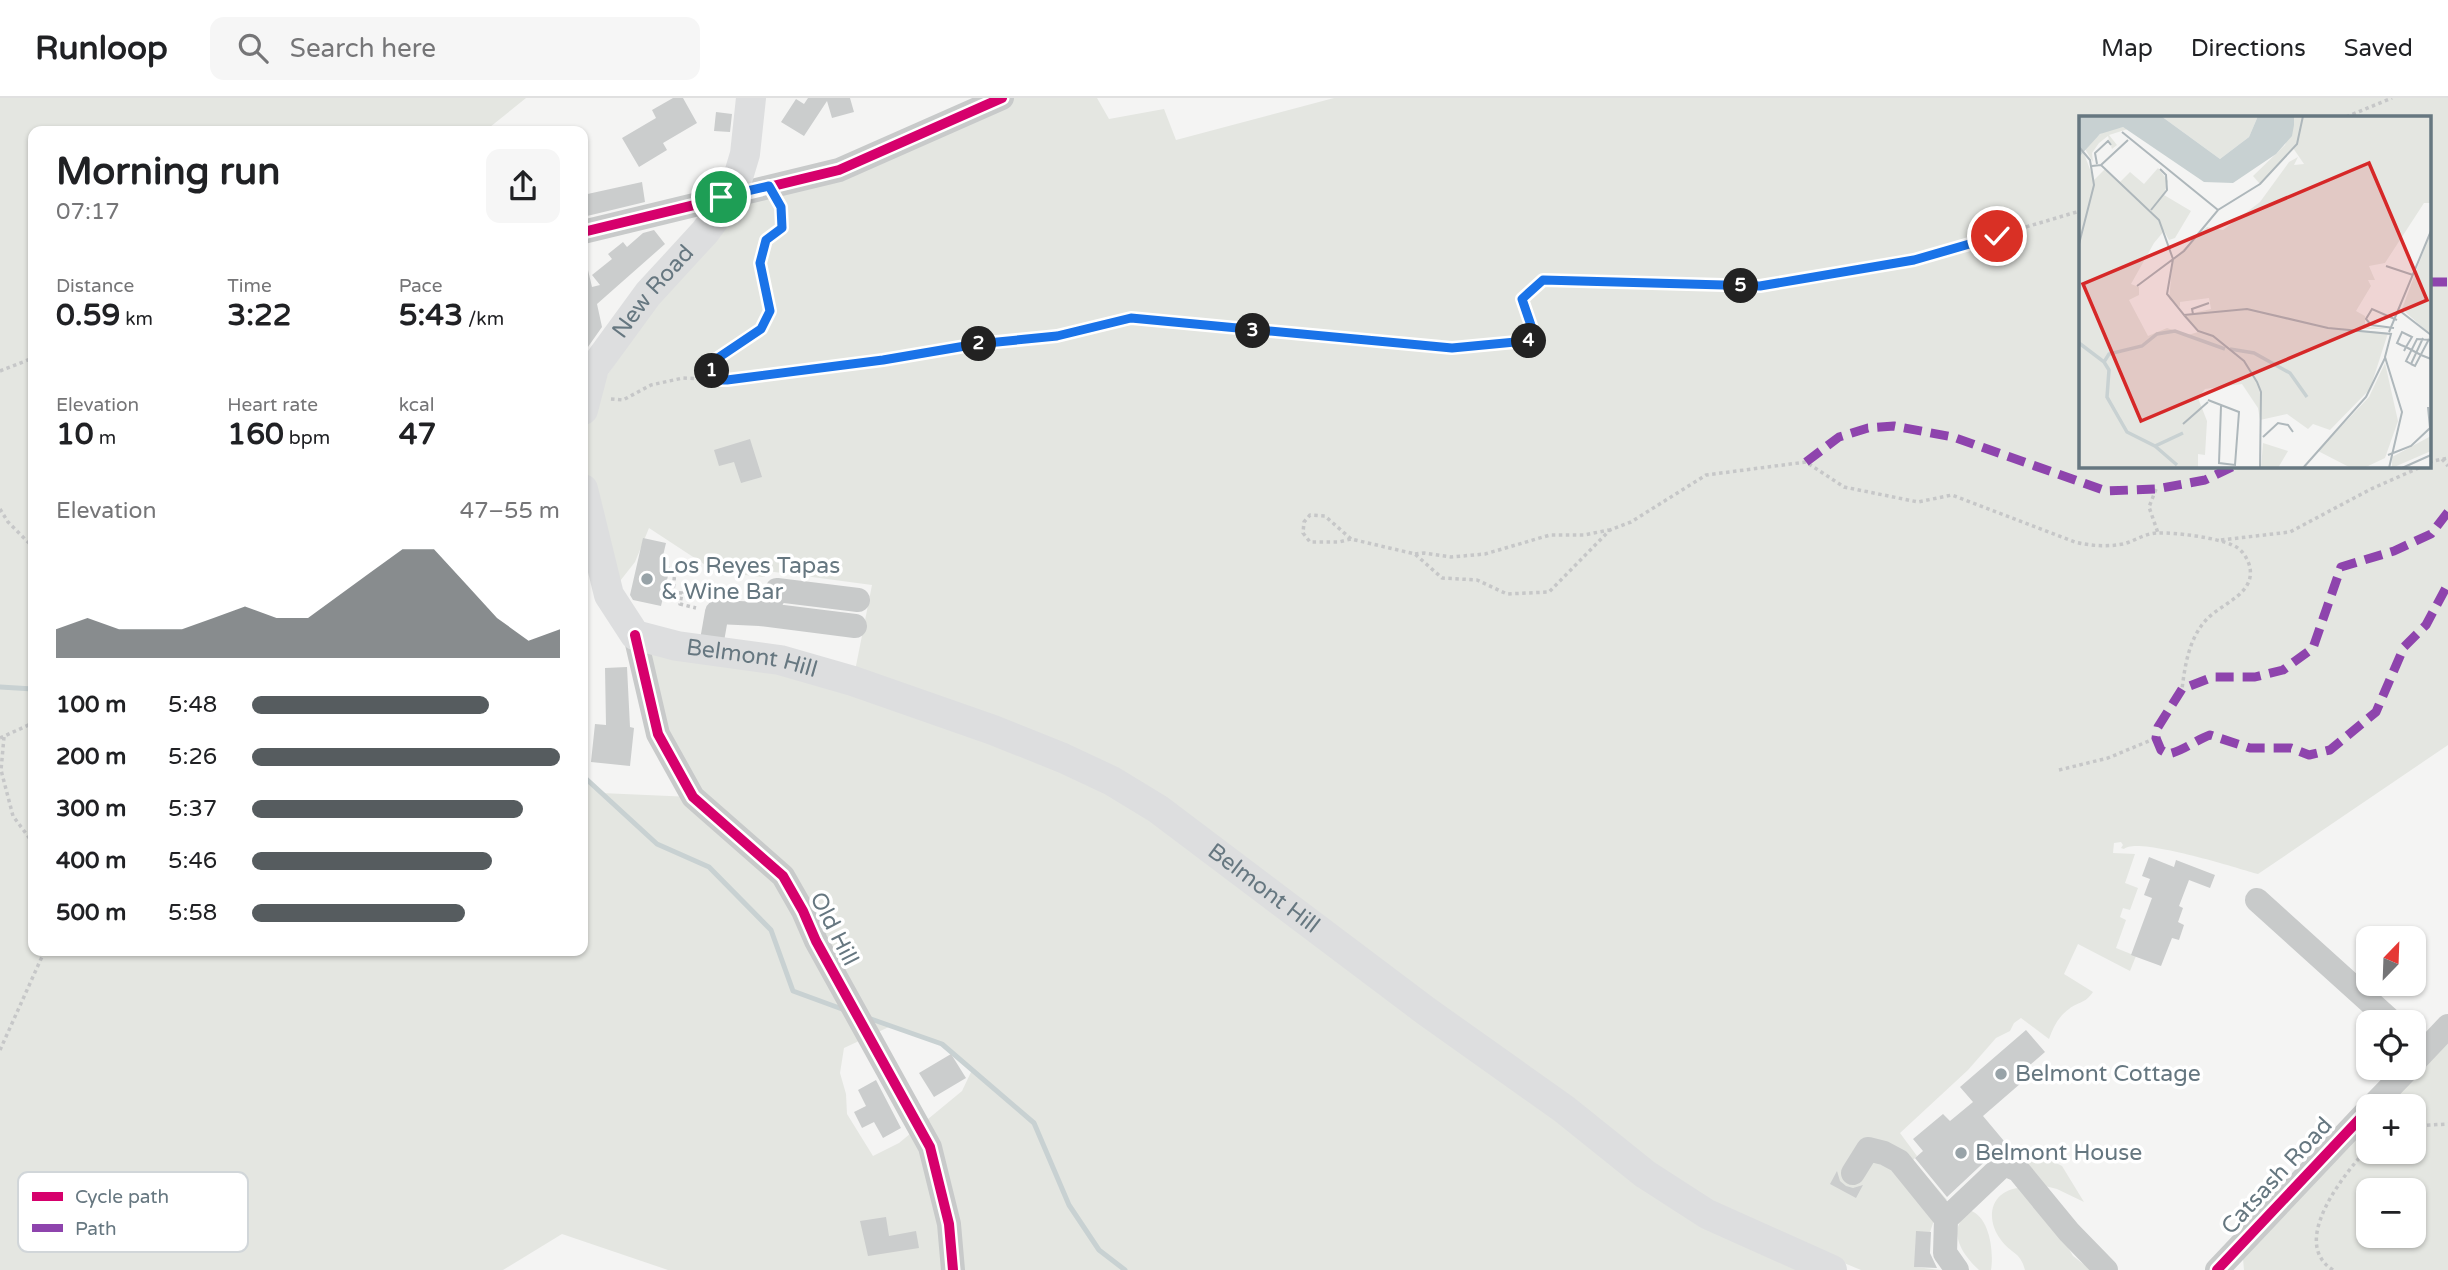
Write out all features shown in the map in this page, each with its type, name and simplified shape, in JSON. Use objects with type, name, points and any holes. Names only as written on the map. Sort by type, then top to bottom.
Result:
[{"type":"main road","name":"New Road","points":[[588,391],[594,368],[648,294],[705,232],[733,194],[745,154],[751,98]]},
{"type":"main road","points":[[588,509],[609,595],[635,635]]},
{"type":"main road","name":"Belmont Hill","points":[[635,635],[710,652],[780,660],[853,681],[1005,734],[1112,781],[1158,809],[1418,1005],[1564,1109],[1645,1174],[1707,1214],[1832,1270]]},
{"type":"street","points":[[588,231],[839,170],[1002,98]]},
{"type":"street","points":[[764,614],[777,590],[858,600]]},
{"type":"street","points":[[710,652],[717,612],[764,614],[855,626]]},
{"type":"street","name":"Old Hill","points":[[635,635],[657,734],[693,797],[783,876],[930,1147],[949,1224],[953,1270]]},
{"type":"street","points":[[2257,900],[2379,1010]]},
{"type":"street","points":[[2426,1046],[2448,1026]]},
{"type":"street","points":[[2382,1094],[2394,1080]]},
{"type":"street","name":"Catsash Road","points":[[2218,1270],[2356,1123]]},
{"type":"street","points":[[1853,1172],[1868,1149],[1899,1161],[1946,1219],[1945,1254],[1957,1270]]},
{"type":"street","points":[[1946,1219],[2004,1164],[2018,1170],[2069,1233],[2106,1270]]},
{"type":"path","points":[[2348,116],[2392,98]]},
{"type":"path","points":[[714,380],[709,364],[761,329],[770,311],[760,263],[766,240],[782,228],[781,207],[769,186]]},
{"type":"path","points":[[588,403],[624,400],[651,385],[684,378],[727,380],[883,360],[977,344],[1057,336],[1131,318],[1452,348],[1536,340],[1522,299],[1543,280],[1760,286],[1914,260],[2079,212]]},
{"type":"path","points":[[0,371],[28,360]]},
{"type":"path","points":[[2430,463],[2448,458]]},
{"type":"path","points":[[2442,459],[2448,466]]},
{"type":"path","points":[[1351,538],[1339,542],[1310,542],[1303,534],[1304,523],[1310,515],[1325,516],[1351,538],[1415,554],[1451,557],[1485,554],[1550,535],[1584,535],[1610,530],[1631,522],[1706,475],[1807,462],[1844,487],[1918,502],[1952,495],[2093,546],[2124,544],[2140,536],[2158,533],[2234,545],[2244,553],[2250,567],[2249,580],[2243,592],[2206,620],[2185,662],[2182,689]]},
{"type":"path","points":[[2219,541],[2290,532],[2371,489],[2421,467]]},
{"type":"path","points":[[2157,489],[2149,507],[2158,533]]},
{"type":"path","points":[[0,509],[28,543]]},
{"type":"path","points":[[1415,554],[1442,578],[1477,580],[1507,594],[1549,592],[1610,530]]},
{"type":"path","points":[[675,570],[673,592],[682,593],[680,604],[717,612]]},
{"type":"path","points":[[28,725],[2,738],[2,770],[13,816],[28,836]]},
{"type":"path","points":[[2059,770],[2108,758],[2157,738]]},
{"type":"path","points":[[0,1050],[43,956]]},
{"type":"path","points":[[2426,1125],[2448,1124]]},
{"type":"path","points":[[2333,1270],[2321,1257],[2318,1244],[2319,1223],[2329,1199],[2356,1162]]},
{"type":"shaded area","points":[[0,98],[526,98],[491,126],[28,126],[28,956],[588,956],[588,781],[601,793],[692,797],[635,635],[853,681],[872,585],[767,571],[765,577],[716,572],[649,528],[635,562],[609,595],[588,509],[588,403],[733,194],[839,170],[1002,98],[1097,98],[1109,119],[1164,109],[1176,140],[1334,98],[2448,98],[2448,745],[2258,874],[2166,850],[2132,846],[2124,849],[2121,848],[2121,842],[2114,843],[2113,853],[2135,854],[2125,883],[2138,888],[2130,910],[2123,908],[2120,917],[2126,920],[2116,948],[2136,956],[2130,971],[2078,944],[2064,974],[2093,992],[2090,996],[2062,1015],[2049,1039],[2021,1018],[2014,1023],[2010,1031],[1996,1038],[1968,1070],[1900,1133],[1917,1156],[1913,1160],[1947,1200],[1938,1209],[1930,1232],[1916,1232],[1915,1267],[1941,1270],[1861,1270],[1798,1244],[1810,1270],[668,1270],[562,1234],[503,1270],[0,1270]],"holes":[[[891,1026],[942,1044],[972,1070],[962,1091],[899,1143],[873,1156],[847,1114],[846,1094],[840,1073],[844,1048]]]},
{"type":"shaded area","points":[[2448,1026],[2448,1270],[2244,1270],[2243,1259],[2356,1124],[2356,1164],[2426,1164],[2426,1094],[2383,1094],[2397,1080],[2426,1080],[2426,1049]]},
{"type":"shaded area","points":[[2029,1149],[2062,1166],[2084,1202],[2045,1186],[2025,1168]]},
{"type":"shaded area","points":[[2018,1188],[2062,1237],[2073,1256],[2091,1270],[2025,1270],[2021,1259],[2005,1245],[1996,1232],[1992,1215],[2001,1195]]},
{"type":"shaded area","points":[[1969,1210],[1982,1219],[1989,1235],[1991,1270],[1979,1270],[1966,1256],[1959,1243],[1957,1230]]},
{"type":"building","points":[[673,98],[683,98],[697,123],[663,143],[667,150],[639,167],[622,138],[656,118],[652,110]]},
{"type":"building","points":[[808,98],[850,98],[854,112],[832,118],[827,101],[804,136],[781,122],[796,99],[804,104]]},
{"type":"building","points":[[716,112],[732,114],[730,132],[714,131]]},
{"type":"building","points":[[642,182],[645,202],[588,216],[588,194]]},
{"type":"building","points":[[654,230],[665,244],[597,304],[602,327],[588,347],[588,270],[592,287],[600,285],[592,275],[612,259],[608,254],[623,242],[627,247],[643,233]]},
{"type":"building","points":[[750,439],[762,477],[741,483],[734,462],[719,466],[714,450]]},
{"type":"building","points":[[643,538],[666,543],[661,564],[670,567],[661,606],[633,600],[630,595]]},
{"type":"building","points":[[627,667],[630,727],[634,728],[630,766],[591,762],[595,724],[606,725],[605,668]]},
{"type":"building","points":[[2149,857],[2174,867],[2176,860],[2215,875],[2210,888],[2189,880],[2179,906],[2183,908],[2178,922],[2184,925],[2179,940],[2172,938],[2161,966],[2131,955],[2152,898],[2144,895],[2150,879],[2142,876]]},
{"type":"building","points":[[2026,1030],[2045,1052],[2023,1071],[2028,1077],[1983,1116],[2009,1147],[1994,1153],[1947,1197],[1915,1158],[1923,1151],[1913,1139],[1943,1114],[1950,1121],[1973,1102],[1960,1087]]},
{"type":"building","points":[[951,1054],[966,1078],[934,1097],[919,1073]]},
{"type":"building","points":[[876,1080],[901,1128],[883,1138],[874,1122],[862,1128],[854,1112],[866,1106],[858,1090]]},
{"type":"building","points":[[1837,1171],[1840,1181],[1846,1186],[1853,1188],[1863,1185],[1856,1198],[1830,1184]]},
{"type":"building","points":[[886,1217],[889,1236],[916,1231],[919,1248],[868,1256],[860,1221]]},
{"type":"building","points":[[1916,1231],[1931,1232],[1930,1253],[1937,1268],[1914,1267]]},
{"type":"waterway","points":[[0,687],[28,689]]},
{"type":"waterway","points":[[588,781],[657,844],[709,867],[771,930],[793,991],[842,1009]]},
{"type":"waterway","points":[[871,1019],[942,1044],[1034,1123],[1069,1205],[1099,1250],[1125,1270]]},
{"type":"marked path","points":[[2430,282],[2448,282]]},
{"type":"marked path","points":[[1806,462],[1839,437],[1868,428],[1894,426],[1953,437],[2106,491],[2156,489],[2205,480],[2232,467]]},
{"type":"marked path","points":[[2448,512],[2431,534],[2394,551],[2341,567],[2313,648],[2283,670],[2255,677],[2213,677],[2182,689],[2158,727],[2156,738],[2161,750],[2168,754],[2174,753],[2210,735],[2250,748],[2291,748],[2309,755],[2330,750],[2376,712],[2404,647],[2426,625],[2448,584]]},
{"type":"cycle path","points":[[588,231],[839,170],[1002,98]]},
{"type":"cycle path","points":[[635,635],[658,734],[693,797],[783,876],[930,1147],[949,1224],[953,1270]]},
{"type":"cycle path","points":[[2217,1270],[2356,1123]]},
{"type":"place","name":"Los Reyes Tapas & Wine Bar","points":[[647,579]]},
{"type":"place","name":"Belmont Cottage","points":[[2001,1074]]},
{"type":"place","name":"Belmont House","points":[[1961,1153]]},
{"type":"route","points":[[721,197],[769,186],[781,207],[782,228],[766,240],[760,263],[770,311],[761,329],[709,364],[714,380],[883,360],[977,344],[1057,336],[1131,318],[1452,348],[1536,340],[1522,299],[1543,280],[1760,286],[1914,260],[1997,236]]}]
